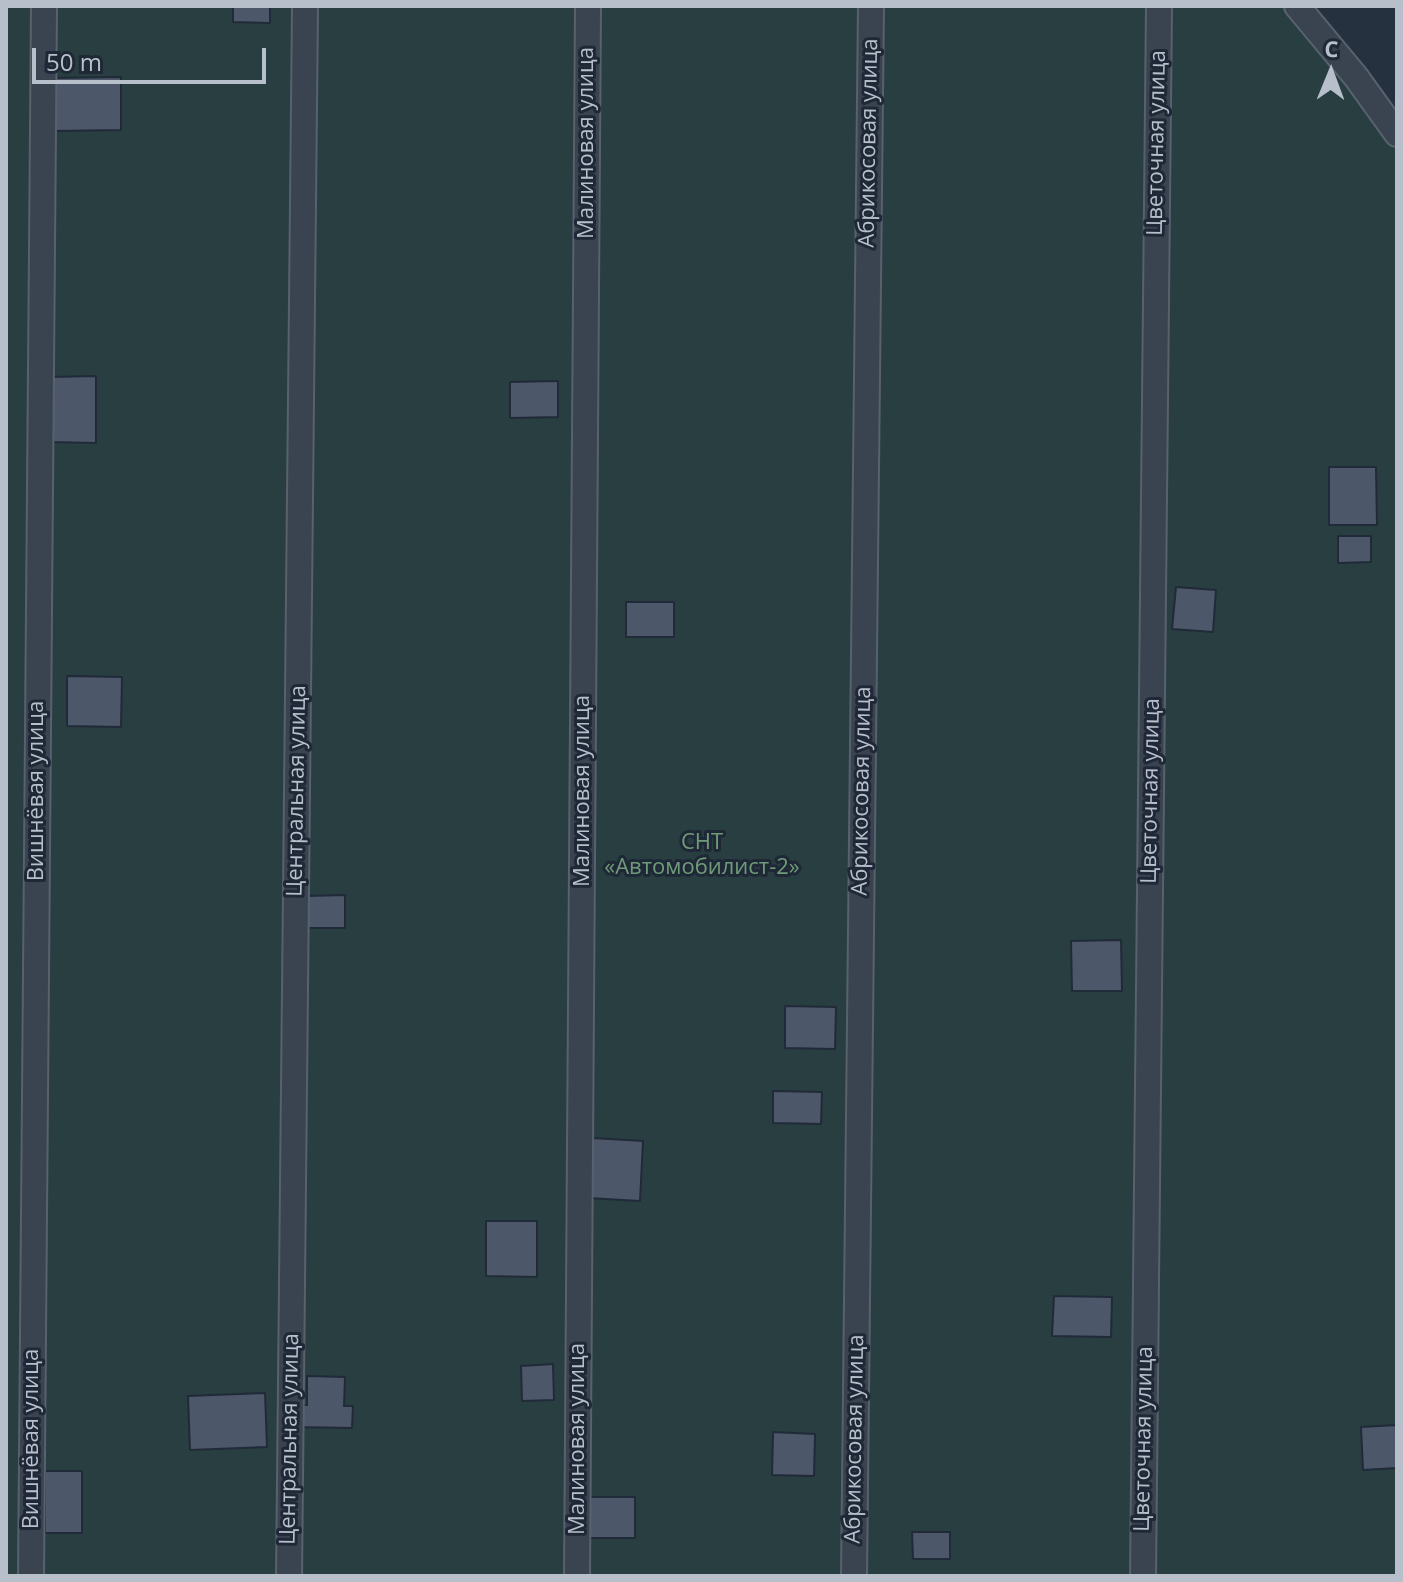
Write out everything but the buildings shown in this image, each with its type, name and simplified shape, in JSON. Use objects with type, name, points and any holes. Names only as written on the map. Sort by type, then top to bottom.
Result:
[{"type":"street","name":"Вишнёвая улица","points":[[31,1576],[44,6]]},
{"type":"street","name":"Центральная улица","points":[[289,1576],[305,6]]},
{"type":"street","name":"Малиновая улица","points":[[577,1576],[588,6]]},
{"type":"street","name":"Абрикосовая улица","points":[[854,1576],[871,6]]},
{"type":"street","name":"Цветочная улица","points":[[1143,1576],[1159,6]]},
{"type":"street","points":[[1297,6],[1356,77],[1397,134]]},
{"type":"green space","name":"СНТ «Автомобилист-2»","points":[[6,6],[1297,6],[1397,134],[1397,1576],[6,1576]]}]
